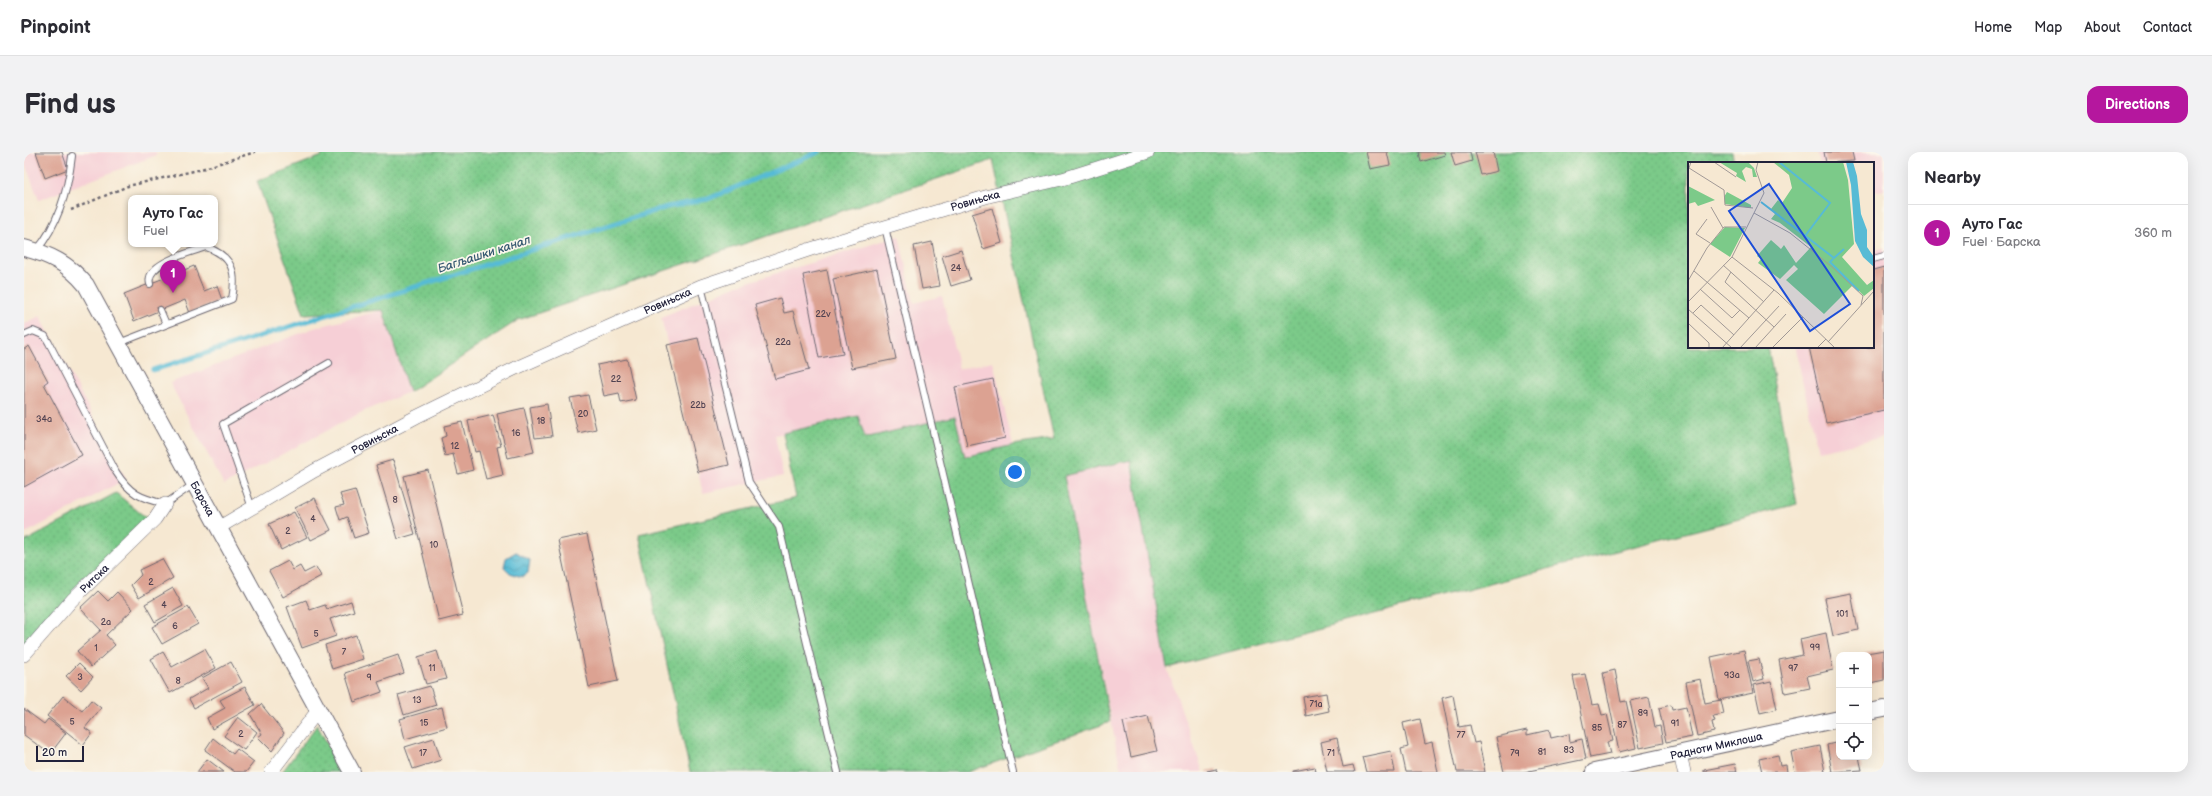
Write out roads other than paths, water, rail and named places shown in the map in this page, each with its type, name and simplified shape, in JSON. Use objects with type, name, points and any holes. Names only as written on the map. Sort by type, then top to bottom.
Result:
[{"type":"street","name":"Ровињска","points":[[218,528],[314,471],[416,417],[516,368],[701,286],[810,249],[989,196],[1066,178],[1148,152]]},
{"type":"street","name":"Барска","points":[[30,249],[58,260],[80,278],[91,293],[352,772]]},
{"type":"street","name":"Ритска","points":[[24,655],[72,600],[155,518],[165,504]]},
{"type":"street","points":[[271,772],[319,709]]},
{"type":"street","points":[[1872,711],[1884,709]]},
{"type":"street","name":"Радноти Миклоша","points":[[1594,772],[1836,720]]},
{"type":"street","points":[[1680,753],[1684,772]]},
{"type":"lane","points":[[30,249],[47,237],[59,214],[69,184],[72,156]]},
{"type":"lane","points":[[885,227],[1013,772]]},
{"type":"lane","points":[[118,344],[232,299],[235,275],[230,264],[214,250],[206,247],[163,262],[153,271],[150,284]]},
{"type":"lane","points":[[1874,259],[1884,256]]},
{"type":"lane","points":[[701,286],[749,482],[779,527],[838,772]]},
{"type":"lane","points":[[160,310],[166,324]]},
{"type":"lane","points":[[24,335],[33,330],[45,336],[50,343],[116,472],[126,488],[140,496],[165,504],[194,484]]},
{"type":"lane","points":[[252,508],[223,424],[329,363]]},
{"type":"water","points":[[516,552],[530,560],[528,573],[522,577],[510,573],[504,567],[506,558]]},
{"type":"waterway","name":"Багљашки канал","points":[[153,370],[667,207],[708,199],[819,152]]},
{"type":"place","name":"Ауто Гас","points":[[173,293]]}]
